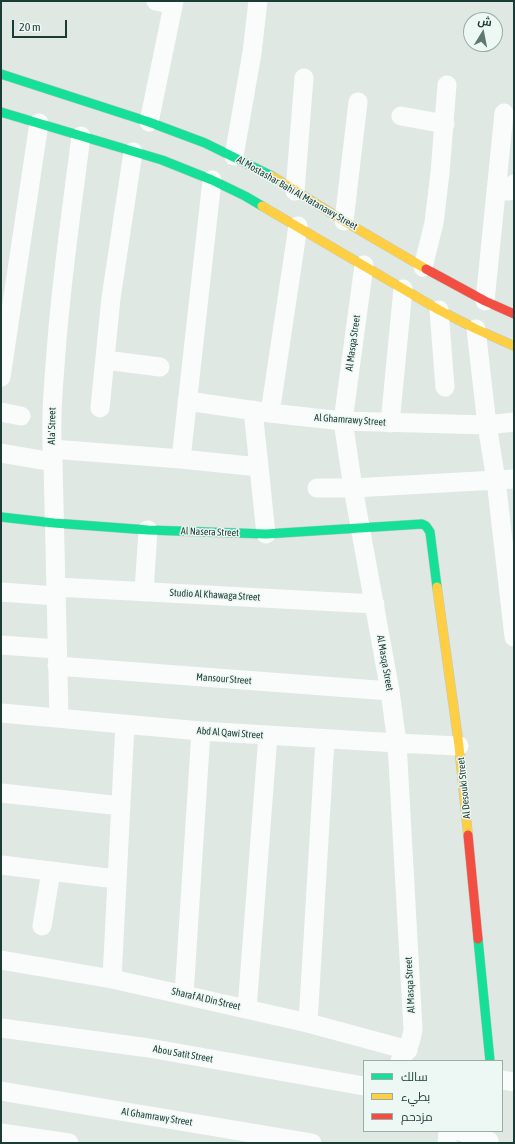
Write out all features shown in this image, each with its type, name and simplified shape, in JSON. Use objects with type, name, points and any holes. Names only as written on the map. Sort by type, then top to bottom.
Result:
[{"type":"street","points":[[234,156],[252,52],[258,1]]},
{"type":"street","points":[[149,122],[168,2]]},
{"type":"street","name":"Al Mostashar Bahi Al Matanawy Street","points":[[1,74],[149,122],[205,143],[234,156],[265,172],[344,221],[424,267],[485,301],[514,314]]},
{"type":"street","points":[[295,191],[304,78]]},
{"type":"street","points":[[424,267],[434,222],[445,124],[447,85]]},
{"type":"street","points":[[344,221],[358,102]]},
{"type":"street","points":[[1,112],[162,160],[212,180],[245,196],[298,226],[439,310],[514,346]]},
{"type":"street","points":[[485,301],[505,187],[504,113]]},
{"type":"street","points":[[402,116],[445,124]]},
{"type":"street","points":[[1,377],[4,331],[39,123]]},
{"type":"street","name":"Ala' Street","points":[[58,718],[52,455],[53,387],[58,325],[81,136]]},
{"type":"street","points":[[100,408],[111,298],[133,152]]},
{"type":"street","points":[[181,459],[212,180]]},
{"type":"street","points":[[266,534],[259,467],[261,411],[298,226]]},
{"type":"street","name":"Al Masqa Street","points":[[364,265],[343,421],[353,488],[390,691],[397,743],[412,1029],[411,1040],[404,1055]]},
{"type":"street","points":[[390,423],[403,289]]},
{"type":"street","points":[[439,310],[445,387]]},
{"type":"street","points":[[476,329],[487,425],[505,479],[514,637]]},
{"type":"street","points":[[105,360],[160,367]]},
{"type":"street","name":"Al Ghamrawy Street","points":[[187,401],[343,421],[487,425],[514,422]]},
{"type":"street","points":[[1,412],[21,416]]},
{"type":"street","points":[[1,453],[181,459],[259,467]]},
{"type":"street","points":[[317,488],[353,488],[505,479]]},
{"type":"street","name":"Al Nasera Street","points":[[1,517],[54,523],[148,530],[266,534],[420,524]]},
{"type":"street","name":"Al Desouki Street","points":[[420,524],[424,524],[428,527],[430,532],[459,746],[490,1060]]},
{"type":"street","points":[[144,592],[148,530]]},
{"type":"street","name":"Studio Al Khawaga Street","points":[[1,592],[144,592],[375,604]]},
{"type":"street","name":"Mansour Street","points":[[1,645],[57,658],[390,691]]},
{"type":"street","name":"Abd Al Qawi Street","points":[[1,713],[201,731],[459,746]]},
{"type":"street","points":[[112,979],[125,724]]},
{"type":"street","points":[[184,994],[201,731]]},
{"type":"street","points":[[247,1009],[268,735]]},
{"type":"street","points":[[308,1023],[325,739]]},
{"type":"street","points":[[1,793],[121,806]]},
{"type":"street","points":[[1,866],[116,879]]},
{"type":"street","points":[[42,926],[51,871]]},
{"type":"street","name":"Sharaf Al Din Street","points":[[1,960],[112,979],[308,1023],[404,1055]]},
{"type":"street","name":"Abou Satit Street","points":[[1,1028],[149,1048],[363,1086]]},
{"type":"street","points":[[503,1080],[514,1082]]},
{"type":"street","name":"Al Ghamrawy Street","points":[[1,1091],[312,1143]]},
{"type":"street","points":[[447,1143],[448,1132]]},
{"type":"street","points":[[464,1132],[489,1138]]},
{"type":"street","points":[[1,1133],[69,1143]]},
{"type":"traffic: fast","points":[[1,74],[149,122],[205,143],[272,176]]},
{"type":"traffic: fast","points":[[1,112],[162,160],[212,180],[262,206]]},
{"type":"traffic: fast","points":[[1,517],[54,523],[148,530],[266,534],[422,524],[426,526],[430,532],[437,587]]},
{"type":"traffic: fast","points":[[478,939],[490,1060]]},
{"type":"traffic: slow","points":[[272,176],[344,221],[426,269]]},
{"type":"traffic: slow","points":[[262,206],[439,310],[514,346]]},
{"type":"traffic: slow","points":[[437,587],[459,746],[468,835]]},
{"type":"traffic: jam","points":[[426,269],[485,301],[514,314]]},
{"type":"traffic: jam","points":[[468,835],[478,939]]}]
